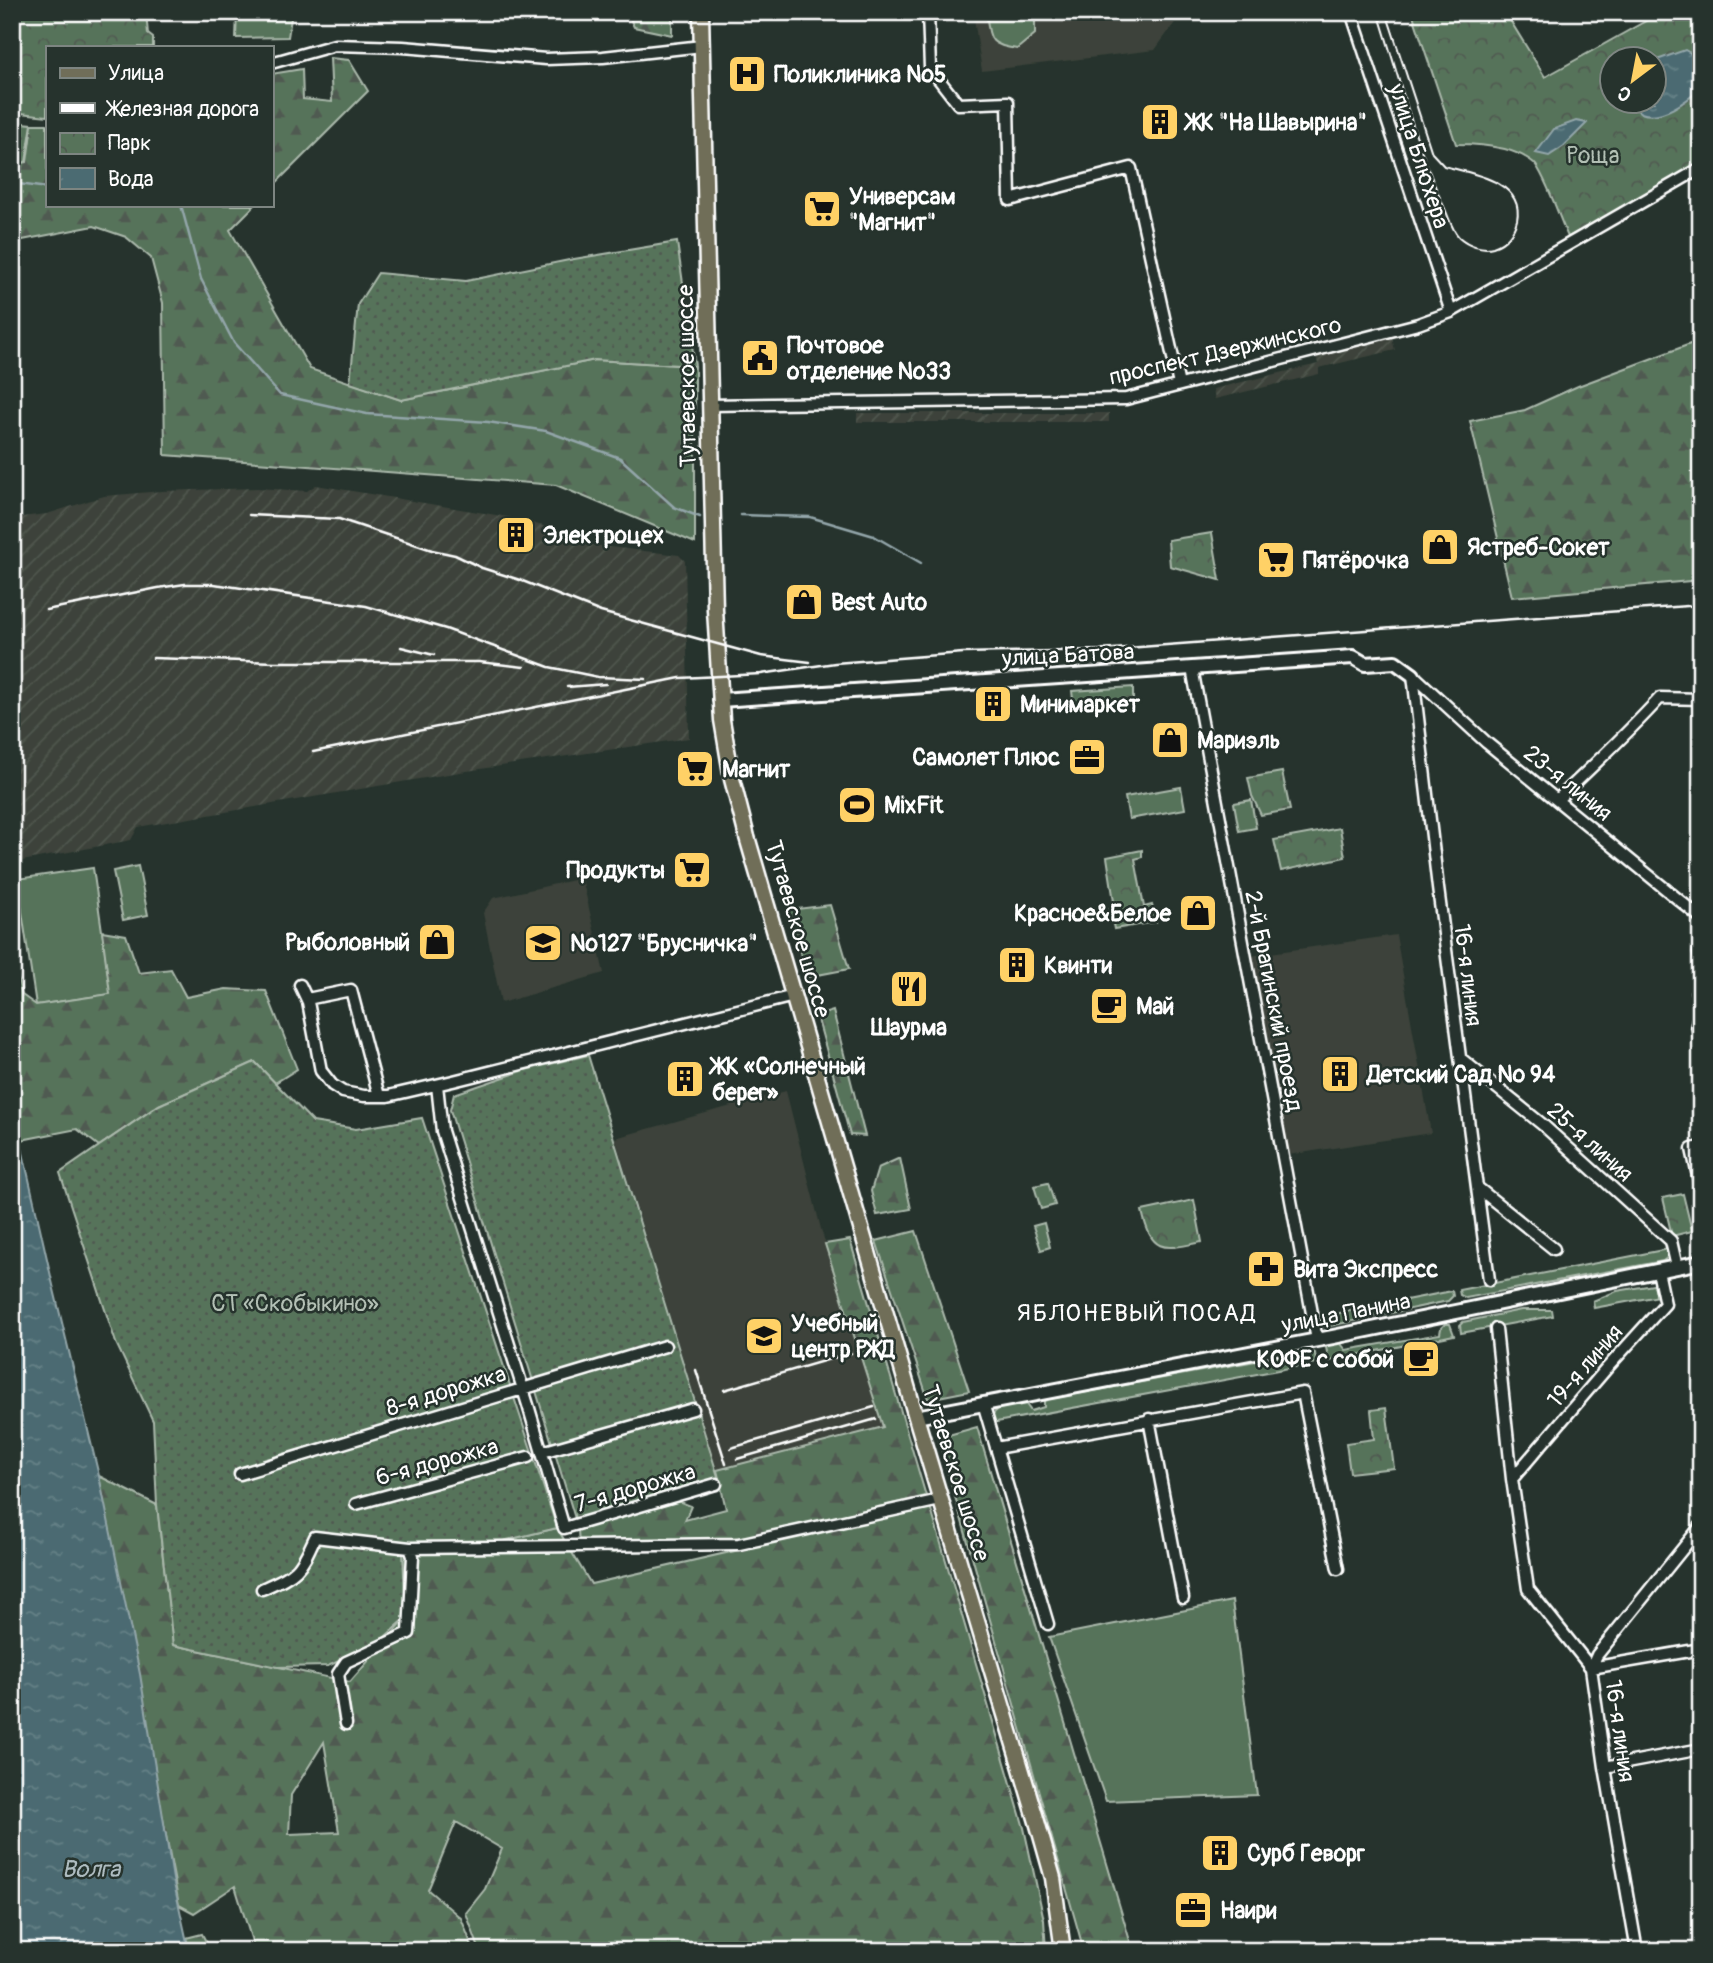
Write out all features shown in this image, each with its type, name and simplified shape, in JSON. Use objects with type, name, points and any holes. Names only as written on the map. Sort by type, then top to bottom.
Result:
[{"type":"main road","name":"Тутаевское шоссе","points":[[701,12],[710,405],[720,700],[725,743],[736,794],[794,996],[1053,1878],[1063,1951]]},
{"type":"street","points":[[928,12],[930,68],[958,104],[1008,102],[1010,200],[1130,168],[1179,385]]},
{"type":"street","name":"улица Блюхера","points":[[1351,12],[1451,312]]},
{"type":"street","points":[[273,62],[335,45],[403,47],[546,59],[603,57],[702,46]]},
{"type":"street","name":"проспект Дзержинского","points":[[710,405],[1126,399],[1418,324],[1451,312],[1701,169]]},
{"type":"street","name":"улица Батова","points":[[720,700],[1353,657],[1365,664],[1395,662],[1413,675]]},
{"type":"street","name":"2-й Брагинский проезд","points":[[1192,668],[1317,1340]]},
{"type":"street","name":"23-я линия","points":[[1413,675],[1487,743],[1701,918]]},
{"type":"street","name":"16-я линия","points":[[1413,675],[1489,1280]]},
{"type":"street","points":[[1558,799],[1595,761],[1611,751],[1660,698],[1701,699]]},
{"type":"street","points":[[1701,942],[1701,964]]},
{"type":"street","points":[[1701,981],[1697,992],[1701,999]]},
{"type":"street","points":[[300,985],[307,999],[321,1071],[332,1085],[343,1092],[365,1096],[379,1096],[437,1085],[794,996]]},
{"type":"street","points":[[307,999],[351,990],[379,1096]]},
{"type":"street","points":[[1701,1005],[1697,1025],[1701,1042]]},
{"type":"street","name":"25-я линия","points":[[1460,1058],[1543,1125],[1671,1241],[1677,1267]]},
{"type":"street","points":[[437,1085],[442,1131],[542,1452],[693,1409]]},
{"type":"street","points":[[1701,1147],[1692,1149],[1701,1190]]},
{"type":"street","points":[[1478,1188],[1554,1249]]},
{"type":"street","name":"улица Панина","points":[[916,1417],[1317,1340],[1701,1262]]},
{"type":"street","name":"19-я линия","points":[[1512,1479],[1665,1304],[1658,1271]]},
{"type":"street","name":"16-я линия","points":[[1496,1329],[1512,1479],[1528,1589],[1591,1668],[1637,1951]]},
{"type":"street","name":"8-я дорожка","points":[[240,1474],[665,1346]]},
{"type":"street","points":[[996,1448],[1303,1393],[1338,1569]]},
{"type":"street","points":[[983,1403],[1048,1624]]},
{"type":"street","points":[[1149,1419],[1184,1598]]},
{"type":"street","name":"7-я дорожка","points":[[542,1452],[564,1528],[716,1484]]},
{"type":"street","name":"6-я дорожка","points":[[356,1504],[528,1457]]},
{"type":"street","points":[[262,1588],[286,1578],[302,1566],[315,1537],[410,1548],[739,1544],[940,1500]]},
{"type":"street","points":[[1591,1668],[1597,1655],[1701,1526]]},
{"type":"street","points":[[346,1724],[338,1674],[346,1662],[409,1633],[413,1556],[410,1548]]},
{"type":"street","points":[[1591,1668],[1701,1649]]},
{"type":"street","points":[[1605,1767],[1701,1749]]},
{"type":"shaded area","points":[[973,12],[1178,12],[1179,17],[1155,50],[982,71]]},
{"type":"shaded area","points":[[1392,338],[1395,350],[1319,368],[1319,374],[1215,399],[1213,389],[1318,364],[1316,356]]},
{"type":"shaded area","points":[[857,413],[1109,413],[1109,422],[857,422]]},
{"type":"shaded area","points":[[316,485],[508,517],[567,532],[567,542],[679,555],[685,561],[689,738],[460,772],[138,827],[131,840],[12,863],[12,518],[47,514],[104,496],[257,488],[307,491]]},
{"type":"shaded area","name":"№127 \"Брусничка\"","points":[[582,878],[604,973],[501,1003],[483,913],[493,898]]},
{"type":"shaded area","points":[[1396,935],[1431,1133],[1288,1155],[1250,956]]},
{"type":"shaded area","name":"Учебный центр РЖД","points":[[786,1091],[821,1229],[883,1427],[717,1470],[615,1138]]},
{"type":"green space","points":[[12,12],[146,12],[148,34],[153,38],[153,46],[46,46],[46,116],[12,112]]},
{"type":"green space","points":[[237,12],[292,12],[288,37],[236,38]]},
{"type":"green space","points":[[627,12],[672,12],[672,35],[634,27]]},
{"type":"green space","points":[[986,12],[1035,12],[1035,34],[1017,49],[1000,45],[992,40]]},
{"type":"green space","name":"Роща","points":[[1412,12],[1505,12],[1545,77],[1598,48],[1598,116],[1668,116],[1668,46],[1601,46],[1662,12],[1701,12],[1701,163],[1568,237],[1547,186],[1534,163],[1517,153],[1486,146],[1456,144]]},
{"type":"green space","points":[[330,58],[349,60],[368,91],[273,186],[273,74],[302,69],[303,99],[332,102]]},
{"type":"green space","points":[[12,122],[32,124],[26,162],[19,163],[13,177]]},
{"type":"green space","points":[[32,124],[46,124],[46,206],[254,206],[230,230],[310,369],[401,400],[595,360],[695,366],[695,543],[556,485],[165,455],[163,303],[151,258],[126,237],[94,226],[12,242],[12,177],[19,163],[27,162]]},
{"type":"green space","points":[[677,242],[695,366],[595,360],[401,400],[350,383],[358,304],[378,273],[466,281]]},
{"type":"green space","points":[[1701,340],[1701,580],[1512,597],[1470,421],[1525,410],[1578,386]]},
{"type":"green space","points":[[1212,533],[1220,580],[1170,566],[1168,540]]},
{"type":"green space","points":[[1133,687],[1133,704],[1074,708],[1072,691]]},
{"type":"green space","points":[[1282,772],[1290,810],[1261,815],[1252,796],[1248,778]]},
{"type":"green space","points":[[1181,787],[1185,809],[1129,819],[1125,797]]},
{"type":"green space","points":[[1251,800],[1256,828],[1239,831],[1234,803]]},
{"type":"green space","points":[[1340,828],[1345,857],[1281,871],[1274,840]]},
{"type":"green space","points":[[1142,850],[1142,857],[1135,859],[1144,907],[1152,905],[1156,922],[1114,929],[1110,909],[1115,908],[1107,857]]},
{"type":"green space","points":[[138,866],[148,915],[123,920],[113,871]]},
{"type":"green space","points":[[93,868],[111,994],[36,1005],[17,879]]},
{"type":"green space","points":[[830,905],[849,969],[807,977],[788,910]]},
{"type":"green space","points":[[102,931],[126,935],[139,973],[171,969],[186,997],[226,989],[266,991],[297,1069],[275,1083],[255,1062],[159,1105],[99,1146],[77,1129],[21,1140],[12,1104],[12,955],[22,995],[36,1005],[110,994]]},
{"type":"green space","points":[[833,1011],[865,1136],[850,1135],[817,1016]]},
{"type":"green space","points":[[588,1055],[720,1483],[577,1525],[450,1110],[454,1094],[525,1070]]},
{"type":"green space","name":"СТ «Скобыкино»","points":[[255,1062],[313,1122],[356,1129],[422,1118],[557,1528],[478,1547],[403,1552],[406,1618],[377,1644],[328,1666],[278,1667],[173,1645],[157,1505],[153,1421],[116,1343],[60,1173],[159,1105]]},
{"type":"green space","points":[[900,1158],[911,1209],[877,1215],[871,1191],[878,1168]]},
{"type":"green space","points":[[1048,1183],[1055,1205],[1041,1209],[1034,1186]]},
{"type":"green space","points":[[1683,1194],[1692,1231],[1672,1236],[1663,1198]]},
{"type":"green space","points":[[1194,1200],[1202,1242],[1169,1247],[1155,1242],[1142,1211]]},
{"type":"green space","points":[[1044,1223],[1050,1247],[1041,1250],[1033,1226]]},
{"type":"green space","points":[[916,1231],[969,1391],[928,1399],[876,1241]]},
{"type":"green space","points":[[850,1240],[926,1496],[757,1535],[613,1553],[579,1547],[578,1529],[678,1501],[691,1506],[685,1520],[726,1509],[717,1470],[883,1427],[825,1244]]},
{"type":"green space","points":[[1668,1249],[1668,1257],[1663,1261],[1466,1298],[1460,1295],[1459,1290]]},
{"type":"green space","points":[[1653,1285],[1657,1287],[1659,1296],[1594,1308],[1593,1301],[1617,1291]]},
{"type":"green space","points":[[1452,1291],[1453,1296],[1448,1301],[1325,1327],[1320,1324],[1319,1317]]},
{"type":"green space","points":[[1521,1310],[1552,1310],[1553,1316],[1461,1333],[1460,1325],[1463,1322]]},
{"type":"green space","points":[[1445,1324],[1450,1324],[1454,1335],[1329,1361],[1325,1343],[1338,1340],[1346,1350],[1440,1334]]},
{"type":"green space","points":[[1310,1351],[1315,1353],[1316,1363],[991,1423],[989,1418],[998,1409],[1025,1403],[1031,1411],[1044,1407],[1044,1400]]},
{"type":"green space","points":[[1386,1408],[1394,1468],[1350,1473],[1346,1443],[1374,1439],[1371,1410]]},
{"type":"green space","points":[[977,1427],[1133,1951],[1084,1951],[938,1438]]},
{"type":"green space","points":[[99,1476],[157,1505],[173,1645],[350,1682],[406,1618],[403,1552],[478,1547],[557,1528],[591,1584],[930,1506],[1024,1828],[1044,1920],[1046,1951],[480,1951],[466,1913],[485,1889],[502,1849],[456,1822],[428,1890],[461,1918],[474,1951],[255,1951],[235,1886],[194,1913],[179,1905]],"holes":[[[324,1742],[339,1832],[289,1834],[291,1795]]]},
{"type":"green space","points":[[1232,1601],[1257,1795],[1106,1801],[1049,1637]]},
{"type":"green space","points":[[202,1934],[211,1951],[189,1951],[186,1938]]},
{"type":"water","points":[[1685,50],[1701,59],[1701,88],[1668,110],[1668,56]]},
{"type":"water","points":[[1576,121],[1587,123],[1564,146],[1549,156],[1536,153],[1554,129]]},
{"type":"water","name":"Волга","points":[[12,1104],[99,1476],[140,1674],[173,1879],[189,1951],[12,1951]]},
{"type":"waterway","points":[[12,183],[46,188]]},
{"type":"waterway","points":[[181,206],[201,279],[234,343],[280,395],[367,414],[488,422],[546,431],[620,458],[674,507],[700,517]]},
{"type":"waterway","points":[[741,515],[810,517],[874,536],[921,563]]},
{"type":"tram line","points":[[1378,12],[1417,137],[1453,227],[1459,237],[1471,244],[1484,248],[1498,245],[1509,236],[1517,220],[1517,207],[1513,196],[1493,181],[1444,166],[1432,153],[1386,12]]},
{"type":"railway","points":[[249,515],[339,519],[455,555],[482,568],[601,612],[761,656],[810,662]]},
{"type":"railway","points":[[46,610],[158,588],[214,584],[366,606],[446,629],[549,667],[598,677],[646,679]]},
{"type":"railway","points":[[313,752],[680,678],[761,674],[835,663],[963,653],[1100,650],[1701,605]]},
{"type":"railway","points":[[401,647],[434,655]]},
{"type":"railway","points":[[153,658],[275,662],[479,662],[524,667]]},
{"type":"railway","points":[[567,687],[606,684]]},
{"type":"railway","points":[[724,1390],[851,1353]]},
{"type":"railway","points":[[696,1370],[726,1464]]},
{"type":"railway","points":[[731,1448],[874,1407]]},
{"type":"railway","points":[[737,1459],[876,1419]]},
{"type":"place","name":"Поликлиника №5","points":[[747,74]]},
{"type":"place","name":"ЖК \"На Шавырина\"","points":[[1160,122]]},
{"type":"place","name":"Универсам \"Магнит\"","points":[[822,209]]},
{"type":"place","name":"Почтовое отделение №33","points":[[760,358]]},
{"type":"place","name":"Электроцех","points":[[516,535]]},
{"type":"place","name":"Ястреб-Сокет","points":[[1440,547]]},
{"type":"place","name":"Пятёрочка","points":[[1276,560]]},
{"type":"place","name":"Best Auto","points":[[804,602]]},
{"type":"place","name":"Минимаркет","points":[[993,704]]},
{"type":"place","name":"Мариэль","points":[[1170,740]]},
{"type":"place","name":"Самолет Плюс","points":[[1087,757]]},
{"type":"place","name":"Магнит","points":[[695,769]]},
{"type":"place","name":"MixFit","points":[[857,805]]},
{"type":"place","name":"Продукты","points":[[692,870]]},
{"type":"place","name":"Красное&Белое","points":[[1198,913]]},
{"type":"place","name":"Рыболовный","points":[[437,942]]},
{"type":"place","name":"№127 \"Брусничка\"","points":[[543,943]]},
{"type":"place","name":"Квинти","points":[[1017,965]]},
{"type":"place","name":"Шаурма","points":[[909,989]]},
{"type":"place","name":"Май","points":[[1109,1006]]},
{"type":"place","name":"Детский Сад № 94","points":[[1340,1074]]},
{"type":"place","name":"ЖК «Солнечный берег»","points":[[685,1079]]},
{"type":"place","name":"Вита Экспресс","points":[[1266,1269]]},
{"type":"place","name":"Учебный центр РЖД","points":[[764,1336]]},
{"type":"place","name":"КОФЕ с собой","points":[[1421,1359]]},
{"type":"place","name":"Сурб Геворг","points":[[1220,1853]]},
{"type":"place","name":"Наири","points":[[1193,1910]]},
{"type":"district","name":"ЯБЛОНЕВЫЙ ПОСАД","points":[[1137,1313]]}]
